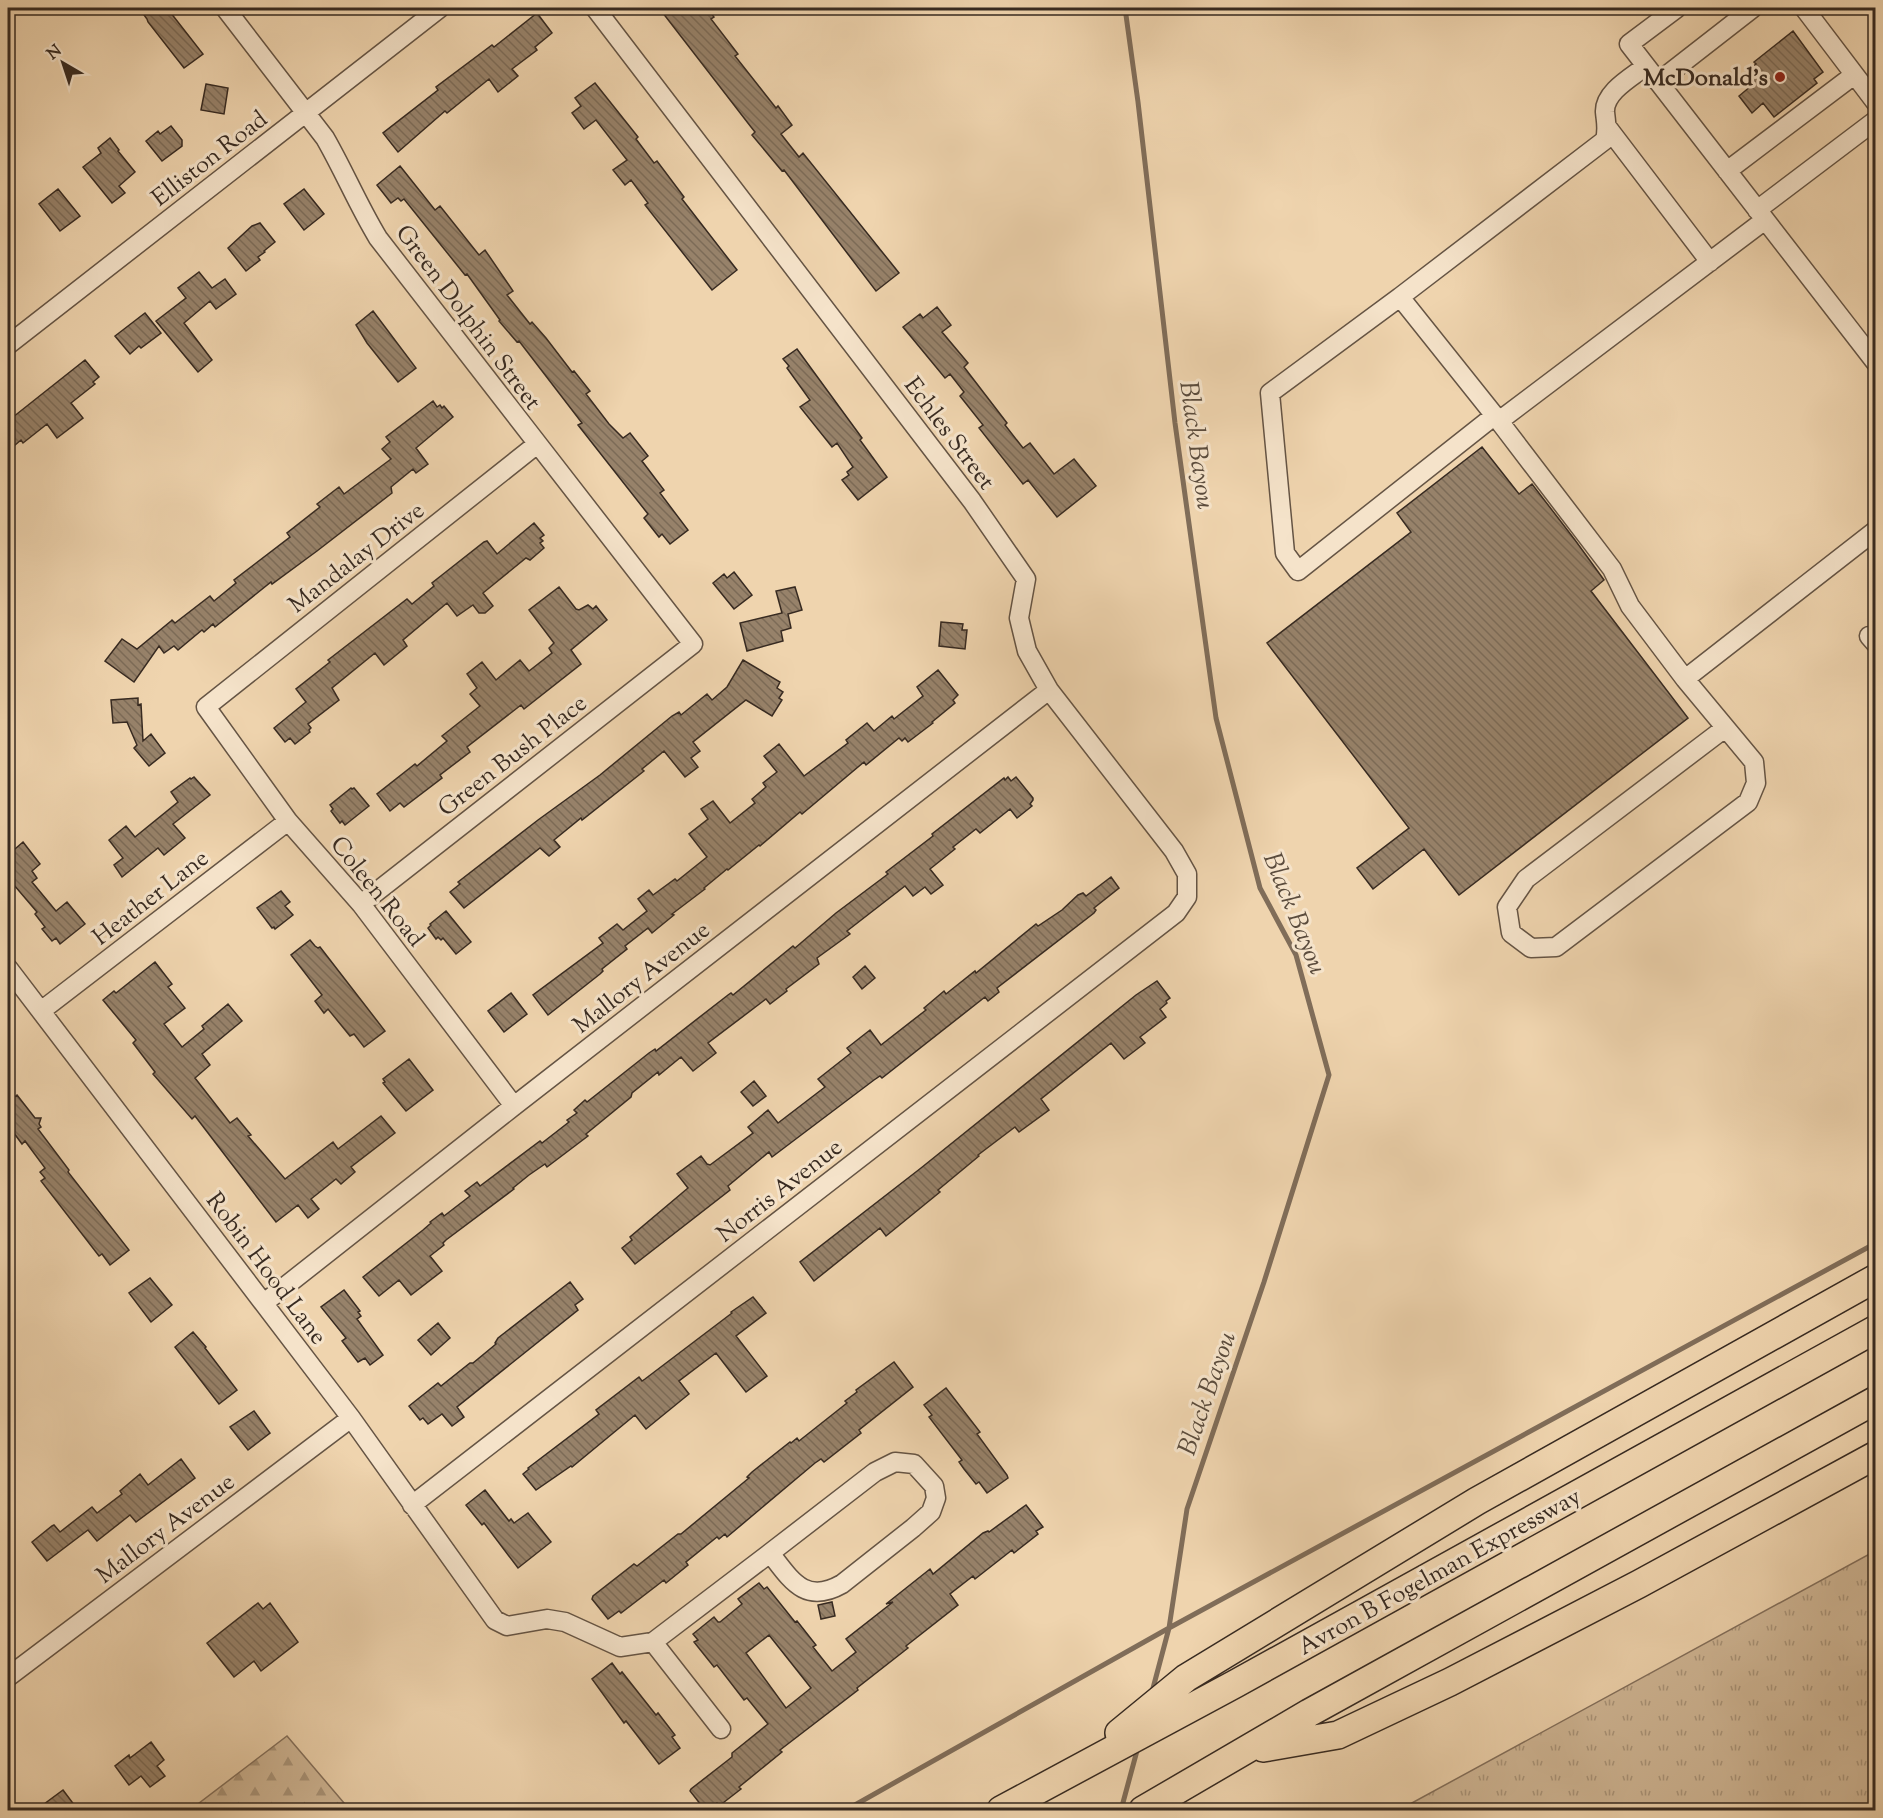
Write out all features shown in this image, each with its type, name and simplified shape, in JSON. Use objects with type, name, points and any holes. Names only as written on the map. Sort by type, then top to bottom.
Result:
[{"type":"highway","points":[[1074,1770],[1186,1678],[1516,1478],[1875,1278]]},
{"type":"highway","name":"Avron B Fogelman Expressway","points":[[1001,1810],[1235,1684],[1875,1329]]},
{"type":"highway","points":[[1143,1810],[1309,1713],[1875,1400]]},
{"type":"highway","points":[[1247,1750],[1338,1735],[1450,1682],[1640,1584],[1875,1455]]},
{"type":"street","name":"Green Dolphin Street","points":[[225,8],[326,138],[363,214],[378,238],[536,445],[693,644]]},
{"type":"street","name":"Elliston Road","points":[[8,345],[440,8]]},
{"type":"street","name":"Echles Street","points":[[595,8],[972,501],[1026,579],[1019,618],[1028,651],[1049,690],[1174,851],[1187,874],[1187,897],[1176,913]]},
{"type":"street","points":[[1677,8],[1629,44],[1875,363]]},
{"type":"street","points":[[1658,82],[1753,8]]},
{"type":"street","points":[[1804,8],[1875,103]]},
{"type":"street","points":[[1646,66],[1607,99],[1605,110],[1608,128],[1605,140],[1270,393],[1285,553],[1298,571],[1497,418],[1710,262],[1761,215],[1875,120]]},
{"type":"street","points":[[1726,171],[1854,75]]},
{"type":"street","points":[[1608,128],[1710,262]]},
{"type":"street","points":[[1400,297],[1497,418],[1611,569],[1630,606],[1685,679],[1754,762],[1756,783],[1748,802],[1556,947],[1531,948],[1511,933],[1507,908],[1526,879],[1725,728]]},
{"type":"street","name":"Mandalay Drive","points":[[206,707],[536,445]]},
{"type":"street","points":[[1685,679],[1875,530]]},
{"type":"street","name":"Green Bush Place","points":[[361,904],[693,644]]},
{"type":"street","name":"Mallory Avenue","points":[[264,1303],[1049,690]]},
{"type":"street","name":"Coleen Road","points":[[206,707],[288,821],[361,904],[514,1106]]},
{"type":"street","name":"Heather Lane","points":[[41,1011],[288,821]]},
{"type":"street","name":"Norris Avenue","points":[[412,1505],[1176,913]]},
{"type":"street","name":"Robin Hood Lane","points":[[8,968],[351,1418],[495,1620],[507,1626],[547,1619],[565,1622],[620,1647],[653,1642]]},
{"type":"street","name":"Mallory Avenue","points":[[8,1677],[351,1418]]},
{"type":"street","points":[[721,1730],[653,1642],[770,1553],[885,1466],[895,1462],[914,1464],[934,1486],[936,1498],[931,1512],[832,1590],[811,1593],[784,1571],[770,1553]]},
{"type":"green space","points":[[1875,1551],[1875,1810],[1399,1810]]},
{"type":"green space","points":[[287,1736],[350,1810],[190,1810]]},
{"type":"building","points":[[139,8],[167,8],[203,54],[184,68]]},
{"type":"building","points":[[659,8],[707,8],[714,17],[711,19],[738,54],[735,56],[792,125],[781,134],[799,157],[803,153],[899,273],[876,291],[784,170],[782,171],[752,135],[755,132]]},
{"type":"building","points":[[537,13],[552,33],[535,47],[537,50],[512,69],[518,76],[498,92],[489,79],[447,113],[445,111],[398,152],[383,133],[438,90],[436,87],[492,45],[494,47]]},
{"type":"building","name":"McDonald's","points":[[1793,31],[1823,72],[1814,79],[1817,83],[1774,117],[1763,103],[1752,113],[1739,96],[1751,86],[1742,75],[1756,64],[1754,62]]},
{"type":"building","points":[[595,83],[638,137],[636,139],[654,163],[657,161],[684,197],[682,199],[737,270],[712,290],[645,205],[648,203],[631,180],[625,185],[613,170],[627,160],[596,120],[584,129],[572,113],[581,106],[575,98]]},
{"type":"building","points":[[206,84],[228,88],[224,114],[201,110]]},
{"type":"building","points":[[171,126],[182,140],[182,146],[162,161],[146,141],[158,131],[160,134]]},
{"type":"building","points":[[110,138],[135,172],[119,186],[125,193],[112,203],[83,167],[101,153],[98,148]]},
{"type":"building","points":[[400,166],[435,210],[440,206],[479,255],[485,250],[513,291],[507,295],[590,391],[586,394],[609,424],[623,438],[630,433],[648,456],[642,461],[664,490],[660,493],[688,530],[670,544],[662,534],[659,537],[644,518],[648,514],[578,425],[582,423],[519,341],[517,342],[499,321],[467,274],[465,275],[404,199],[401,201],[398,198],[391,203],[377,185]]},
{"type":"building","points":[[58,189],[80,216],[60,231],[39,204]]},
{"type":"building","points":[[304,189],[324,214],[304,230],[284,204]]},
{"type":"building","points":[[260,223],[275,242],[258,257],[260,260],[246,271],[228,248],[252,226]]},
{"type":"building","points":[[199,272],[212,288],[225,279],[236,294],[216,309],[210,301],[184,323],[212,360],[198,372],[156,321],[186,298],[178,288]]},
{"type":"building","points":[[937,307],[951,325],[942,332],[968,363],[964,367],[1023,448],[1030,443],[1054,474],[1074,459],[1096,486],[1057,517],[1028,480],[1023,484],[979,428],[983,425],[960,396],[964,392],[950,374],[945,378],[903,327],[920,314],[923,318]]},
{"type":"building","points":[[373,311],[416,368],[398,382],[367,343],[356,325]]},
{"type":"building","points":[[145,313],[161,333],[130,354],[115,336]]},
{"type":"building","points":[[797,349],[862,438],[860,440],[887,477],[858,500],[842,480],[849,475],[847,472],[853,467],[837,443],[832,447],[800,407],[810,400],[783,359]]},
{"type":"building","points":[[85,360],[99,377],[93,382],[95,384],[71,403],[83,418],[57,438],[47,424],[23,443],[21,440],[8,451],[8,421]]},
{"type":"building","points":[[433,401],[437,407],[444,406],[453,417],[416,448],[428,464],[416,473],[413,469],[391,487],[392,493],[317,551],[272,584],[271,582],[215,627],[213,624],[204,632],[202,630],[178,650],[174,646],[164,653],[159,646],[134,682],[105,661],[122,639],[137,649],[172,620],[175,623],[210,596],[214,601],[236,583],[234,580],[290,537],[287,533],[320,507],[317,504],[339,487],[344,494],[391,459],[382,449],[390,442],[386,437]]},
{"type":"building","points":[[1482,447],[1519,494],[1532,484],[1575,540],[1604,580],[1591,591],[1688,718],[1459,895],[1424,849],[1373,889],[1357,868],[1409,828],[1267,643],[1411,532],[1397,513]]},
{"type":"building","points":[[534,523],[544,535],[540,538],[543,541],[540,543],[544,548],[530,560],[526,558],[483,593],[493,606],[485,613],[479,613],[473,605],[457,616],[447,603],[403,640],[407,646],[384,665],[375,653],[332,688],[339,700],[308,724],[311,728],[310,732],[295,744],[290,738],[285,742],[274,728],[306,702],[296,689],[330,662],[328,660],[407,599],[412,604],[434,586],[432,583],[484,542],[487,541],[497,554]]},
{"type":"building","points":[[734,572],[752,595],[734,609],[713,583],[724,574],[727,578]]},
{"type":"building","points":[[559,587],[576,609],[579,610],[588,605],[593,609],[596,606],[607,620],[571,650],[581,664],[524,709],[521,705],[467,747],[470,752],[440,775],[442,778],[404,807],[400,803],[390,811],[377,794],[415,764],[417,766],[447,741],[442,736],[480,706],[470,694],[477,688],[467,674],[482,662],[496,680],[520,660],[529,671],[552,653],[549,648],[554,643],[529,610]]},
{"type":"building","points":[[795,587],[802,610],[788,614],[791,628],[781,631],[783,641],[747,651],[740,623],[782,613],[776,591]]},
{"type":"building","points":[[941,622],[963,624],[962,630],[967,630],[965,649],[939,646]]},
{"type":"building","points":[[743,660],[780,682],[777,688],[783,692],[779,698],[782,700],[772,716],[746,700],[693,742],[700,751],[691,758],[698,767],[685,777],[664,751],[642,769],[644,771],[554,840],[560,847],[549,856],[540,848],[464,908],[450,892],[460,884],[458,882],[600,775],[672,716],[679,712],[681,715],[707,694],[712,700],[727,687]]},
{"type":"building","points":[[938,670],[958,695],[953,700],[955,703],[933,723],[908,742],[905,738],[902,741],[899,738],[866,765],[864,762],[802,814],[800,812],[760,846],[727,869],[652,933],[648,928],[625,946],[627,949],[602,969],[600,974],[548,1015],[533,995],[603,943],[599,938],[617,924],[623,930],[647,911],[638,899],[649,890],[653,895],[675,879],[677,881],[707,857],[689,834],[708,819],[701,809],[713,801],[730,823],[755,803],[752,799],[766,787],[763,783],[777,772],[764,756],[779,744],[804,776],[848,743],[846,740],[867,723],[874,731],[892,716],[894,719],[923,696],[917,687]]},
{"type":"building","points":[[138,698],[138,705],[141,704],[143,741],[151,734],[165,753],[149,766],[134,748],[137,745],[127,722],[113,723],[111,700]]},
{"type":"building","points":[[194,777],[210,795],[173,824],[185,838],[164,855],[158,848],[122,877],[114,865],[123,858],[109,840],[126,826],[135,837],[178,802],[171,792]]},
{"type":"building","points":[[1008,777],[1011,781],[1016,777],[1033,798],[1030,804],[1032,806],[1017,818],[1010,809],[980,833],[976,829],[953,847],[955,849],[930,869],[943,885],[931,894],[925,887],[913,896],[905,886],[847,931],[850,934],[817,958],[819,964],[786,989],[787,991],[770,1004],[766,999],[708,1043],[716,1053],[693,1071],[681,1057],[659,1075],[658,1072],[586,1134],[588,1136],[547,1167],[545,1164],[529,1175],[446,1240],[444,1245],[430,1256],[442,1271],[411,1295],[399,1280],[379,1296],[363,1277],[430,1222],[442,1213],[444,1216],[470,1196],[465,1191],[477,1182],[480,1186],[540,1141],[542,1143],[569,1122],[567,1120],[577,1113],[574,1110],[585,1100],[587,1102],[728,995],[731,993],[733,995],[793,946],[795,948],[836,913],[888,874],[886,872],[933,836],[932,834]]},
{"type":"building","points":[[354,788],[369,806],[345,825],[342,821],[340,823],[331,811],[333,809],[330,805]]},
{"type":"building","points":[[23,842],[40,864],[32,871],[37,878],[32,882],[56,911],[67,902],[85,924],[60,944],[56,938],[52,941],[42,929],[45,927],[35,914],[37,912],[8,878],[8,855]]},
{"type":"building","points":[[1111,877],[1119,888],[1094,908],[1096,910],[1094,913],[997,988],[999,992],[988,1001],[985,997],[882,1078],[880,1076],[874,1080],[772,1157],[769,1152],[728,1186],[730,1190],[635,1264],[622,1248],[632,1240],[630,1237],[688,1188],[677,1174],[701,1156],[710,1165],[753,1133],[748,1127],[768,1110],[778,1123],[825,1087],[818,1079],[851,1053],[847,1048],[870,1030],[881,1045],[926,1010],[924,1008],[944,991],[946,994],[975,971],[976,973],[1036,924],[1038,926],[1062,910],[1078,895],[1083,893],[1086,896]]},
{"type":"building","points":[[281,891],[290,902],[285,906],[293,915],[275,929],[257,908]]},
{"type":"building","points":[[446,911],[471,942],[456,954],[443,938],[436,939],[428,928]]},
{"type":"building","points":[[310,940],[315,946],[320,947],[385,1031],[364,1047],[354,1034],[350,1036],[328,1009],[324,1013],[315,1001],[322,995],[291,955]]},
{"type":"building","points":[[155,962],[172,984],[168,987],[185,1008],[164,1024],[182,1047],[204,1029],[202,1026],[228,1004],[242,1021],[202,1054],[210,1065],[195,1078],[230,1123],[237,1118],[251,1135],[248,1136],[285,1179],[333,1142],[338,1149],[381,1116],[395,1133],[351,1167],[355,1172],[341,1184],[336,1179],[311,1199],[319,1209],[308,1218],[298,1205],[276,1222],[195,1116],[192,1119],[153,1074],[155,1072],[133,1043],[136,1040],[103,1000],[114,991],[116,993]]},
{"type":"building","points":[[865,966],[875,978],[862,989],[853,977]]},
{"type":"building","points":[[1157,981],[1170,998],[1160,1009],[1166,1017],[1140,1037],[1145,1043],[1124,1059],[1111,1043],[1041,1099],[1049,1110],[1019,1132],[1015,1127],[978,1155],[938,1190],[940,1192],[886,1236],[880,1228],[814,1281],[800,1262],[1136,995]]},
{"type":"building","points":[[511,993],[527,1014],[504,1032],[488,1011]]},
{"type":"building","points":[[409,1059],[433,1090],[406,1111],[383,1083],[385,1082],[383,1079]]},
{"type":"building","points":[[754,1081],[766,1096],[753,1106],[741,1092]]},
{"type":"building","points":[[17,1095],[35,1118],[41,1118],[39,1124],[41,1127],[38,1129],[69,1170],[68,1172],[129,1250],[110,1265],[102,1254],[99,1256],[41,1181],[45,1178],[40,1172],[45,1168],[25,1141],[22,1144],[8,1125],[8,1102]]},
{"type":"building","points":[[150,1278],[172,1305],[151,1322],[129,1293]]},
{"type":"building","points":[[570,1282],[583,1299],[575,1305],[578,1310],[457,1407],[464,1417],[452,1426],[442,1414],[428,1424],[423,1418],[420,1420],[409,1406],[438,1383],[441,1386],[473,1363],[496,1344],[498,1338]]},
{"type":"building","points":[[344,1290],[360,1311],[358,1312],[361,1316],[357,1319],[383,1355],[370,1365],[365,1358],[358,1362],[342,1341],[346,1338],[321,1307]]},
{"type":"building","points":[[753,1297],[766,1313],[736,1336],[767,1376],[746,1392],[716,1353],[679,1381],[689,1394],[646,1429],[635,1415],[572,1467],[536,1490],[523,1474],[528,1468],[599,1414],[596,1410],[639,1377],[642,1381],[645,1379]]},
{"type":"building","points":[[438,1323],[450,1338],[431,1355],[418,1340]]},
{"type":"building","points":[[193,1332],[237,1390],[219,1404],[175,1347]]},
{"type":"building","points":[[894,1362],[913,1387],[859,1430],[861,1433],[824,1462],[821,1459],[815,1463],[727,1537],[725,1534],[719,1539],[717,1537],[686,1562],[688,1565],[666,1583],[664,1580],[621,1613],[619,1611],[608,1619],[592,1599],[593,1596],[634,1564],[637,1566],[681,1534],[749,1478],[747,1477],[752,1472],[790,1442],[797,1438],[799,1441],[847,1403],[845,1401],[857,1392],[856,1390]]},
{"type":"building","points":[[946,1388],[980,1432],[977,1434],[1007,1475],[1008,1478],[987,1493],[979,1482],[976,1484],[964,1469],[959,1462],[962,1460],[929,1417],[932,1415],[924,1405]]},
{"type":"building","points":[[254,1411],[270,1433],[248,1450],[230,1427]]},
{"type":"building","points":[[181,1459],[195,1478],[136,1522],[130,1515],[97,1541],[88,1530],[47,1561],[32,1542],[54,1525],[60,1532],[92,1507],[97,1513],[122,1494],[120,1491],[140,1474],[148,1485]]},
{"type":"building","points":[[485,1490],[509,1521],[511,1519],[514,1523],[528,1513],[551,1542],[518,1568],[484,1523],[482,1525],[466,1505]]},
{"type":"building","points":[[1026,1505],[1043,1527],[1036,1531],[1038,1534],[1014,1553],[1012,1550],[975,1579],[973,1576],[950,1594],[958,1605],[906,1646],[908,1648],[857,1688],[858,1690],[780,1750],[782,1752],[739,1787],[741,1789],[719,1806],[717,1803],[705,1810],[690,1791],[691,1789],[732,1757],[732,1753],[768,1724],[747,1698],[744,1700],[717,1665],[714,1667],[694,1642],[698,1640],[693,1634],[714,1617],[720,1622],[742,1604],[738,1599],[759,1583],[764,1589],[767,1587],[795,1622],[797,1621],[816,1645],[813,1647],[832,1671],[856,1652],[846,1639],[930,1569],[933,1574],[983,1533],[989,1532]],"holes":[[[769,1635],[811,1688],[786,1708],[746,1653]]]},
{"type":"building","points":[[832,1602],[835,1616],[821,1619],[818,1605]]},
{"type":"building","points":[[258,1603],[263,1609],[270,1603],[298,1642],[261,1671],[254,1661],[234,1677],[207,1643]]},
{"type":"building","points":[[612,1663],[675,1735],[672,1737],[680,1748],[659,1764],[626,1721],[624,1723],[592,1679]]},
{"type":"building","points":[[151,1742],[164,1760],[157,1766],[165,1776],[150,1787],[141,1776],[129,1785],[115,1766]]},
{"type":"building","points":[[63,1790],[78,1810],[36,1810]]},
{"type":"waterway","name":"Black Bayou","points":[[1125,8],[1175,423],[1216,718],[1260,888],[1296,955],[1329,1075],[1264,1282],[1187,1509],[1169,1628],[1152,1692]]},
{"type":"waterway","points":[[846,1810],[1169,1628],[1876,1243]]},
{"type":"waterway","name":"Black Bayou","points":[[1121,1810],[1138,1747]]},
{"type":"place","name":"McDonald's","points":[[1780,77]]}]
